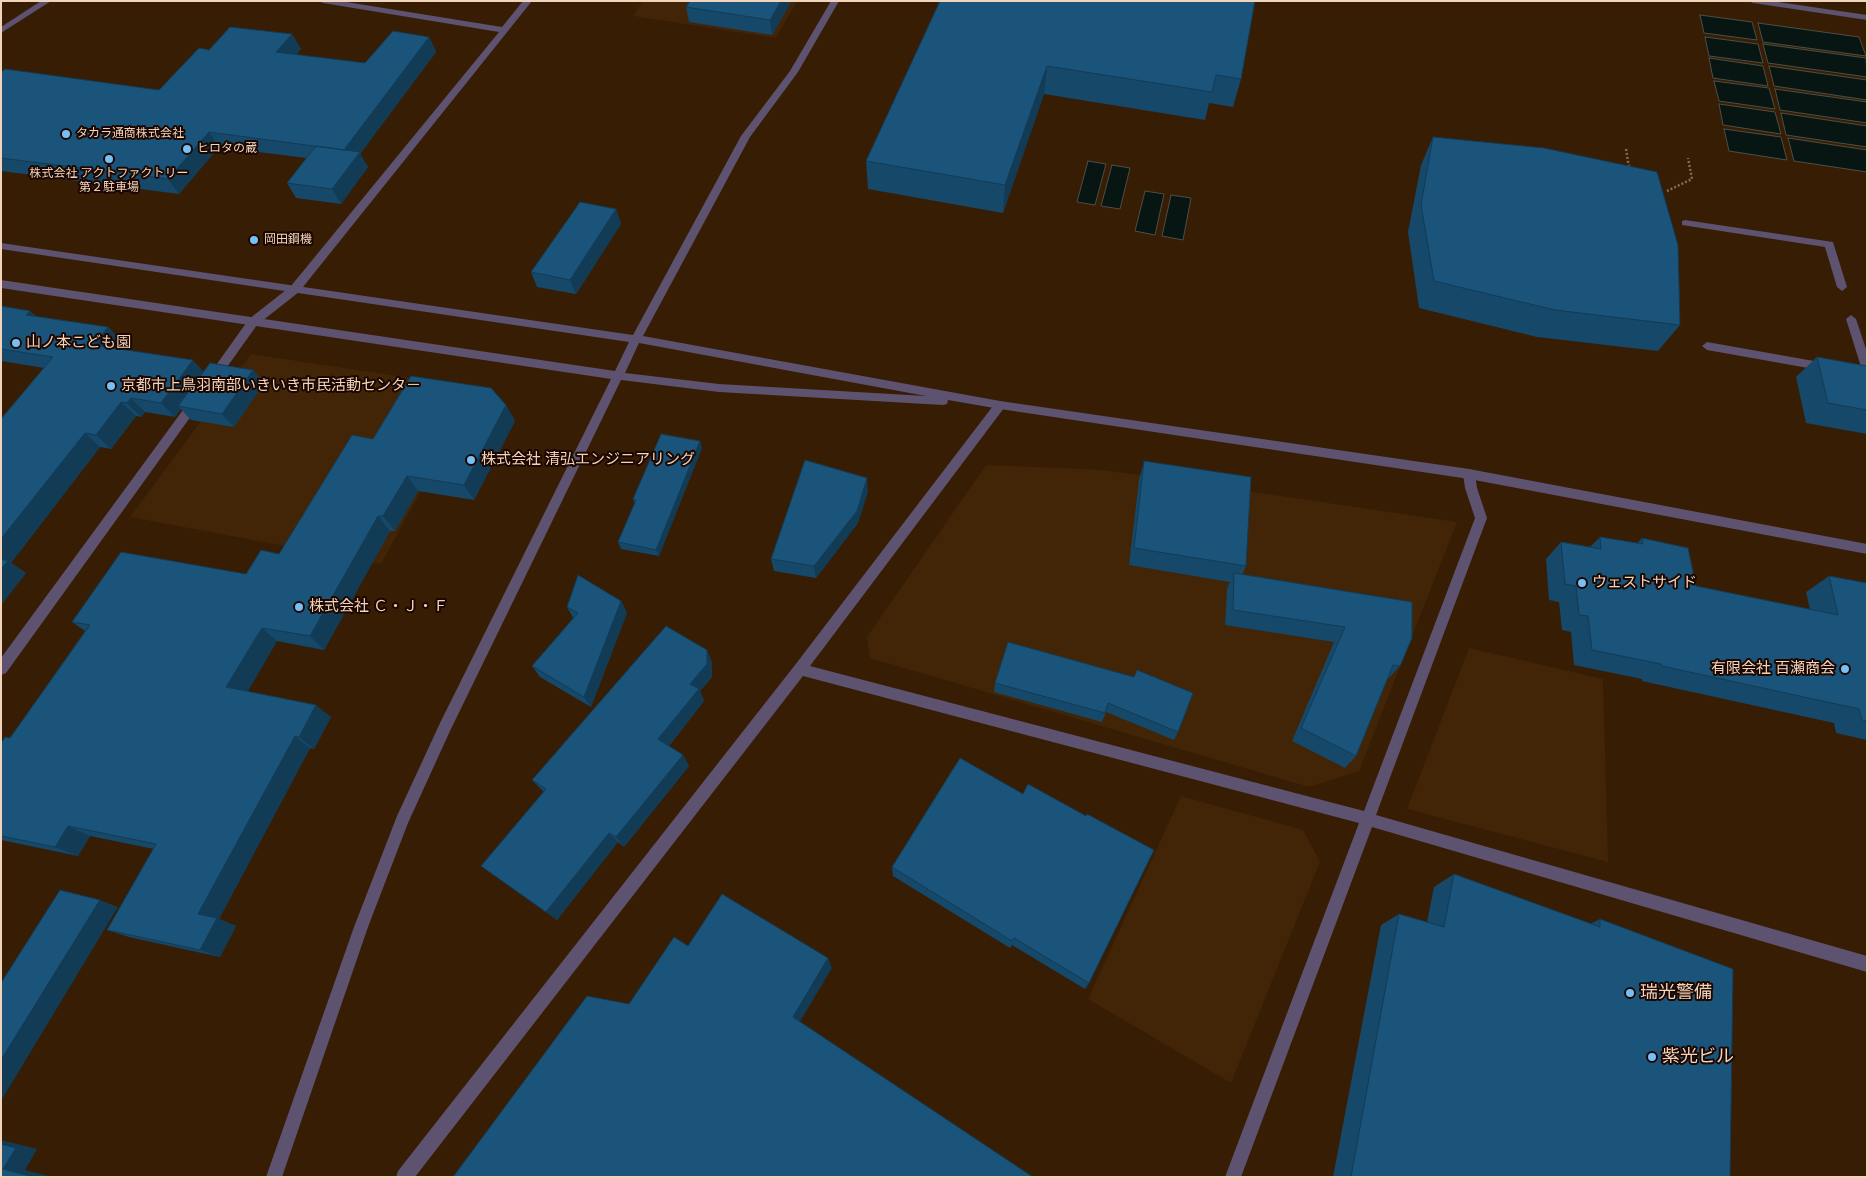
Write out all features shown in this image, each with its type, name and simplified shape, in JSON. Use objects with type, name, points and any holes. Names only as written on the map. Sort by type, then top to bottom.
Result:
[{"type":"street","points":[[1,31],[47,1]]},
{"type":"street","points":[[323,1],[505,30]]},
{"type":"street","points":[[1,669],[253,322],[295,289],[528,1]]},
{"type":"street","points":[[274,1177],[361,928],[402,820],[445,727],[636,339],[746,136],[794,72],[835,1]]},
{"type":"street","points":[[1753,1],[1867,18]]},
{"type":"street","points":[[1685,223],[1829,244],[1842,287]]},
{"type":"street","points":[[1,246],[636,339],[1000,405],[1469,474],[1867,548]]},
{"type":"street","points":[[1,284],[618,376],[719,388],[1000,405]]},
{"type":"street","points":[[1852,320],[1864,372]]},
{"type":"street","points":[[1707,346],[1838,369]]},
{"type":"street","points":[[404,1177],[800,669],[1000,405]]},
{"type":"street","points":[[1233,1177],[1481,518],[1471,488],[1469,474]]},
{"type":"street","points":[[800,669],[1368,820],[1867,964]]},
{"type":"path","points":[[1626,149],[1629,169]]},
{"type":"path","points":[[1667,191],[1692,178],[1688,158]]},
{"type":"shaded area","points":[[643,1],[797,1],[776,38],[633,16]]},
{"type":"shaded area","points":[[1700,15],[1752,22],[1757,40],[1704,33]]},
{"type":"shaded area","points":[[1758,23],[1859,37],[1866,56],[1763,42]]},
{"type":"shaded area","points":[[1705,37],[1758,44],[1763,63],[1709,56]]},
{"type":"shaded area","points":[[1763,44],[1866,58],[1867,77],[1768,63]]},
{"type":"shaded area","points":[[1709,58],[1763,66],[1768,86],[1713,78]]},
{"type":"shaded area","points":[[1769,66],[1867,80],[1867,100],[1774,86]]},
{"type":"shaded area","points":[[1714,81],[1769,88],[1775,109],[1719,101]]},
{"type":"shaded area","points":[[1775,89],[1867,102],[1867,123],[1780,110]]},
{"type":"shaded area","points":[[1719,104],[1775,112],[1781,134],[1723,125]]},
{"type":"shaded area","points":[[1781,113],[1867,126],[1867,147],[1786,135]]},
{"type":"shaded area","points":[[1724,129],[1781,137],[1787,160],[1729,151]]},
{"type":"shaded area","points":[[1788,138],[1867,150],[1867,172],[1794,161]]},
{"type":"shaded area","points":[[1088,161],[1106,164],[1095,205],[1077,202]]},
{"type":"shaded area","points":[[1112,165],[1130,168],[1120,209],[1101,206]]},
{"type":"shaded area","points":[[1145,191],[1164,194],[1155,235],[1135,231]]},
{"type":"shaded area","points":[[1171,195],[1191,198],[1183,240],[1162,236]]},
{"type":"shaded area","points":[[251,354],[477,388],[381,564],[130,517]]},
{"type":"shaded area","points":[[986,465],[1104,470],[1457,522],[1359,771],[1309,787],[870,658],[867,637]]},
{"type":"shaded area","points":[[1469,648],[1603,679],[1608,862],[1407,809]]},
{"type":"shaded area","points":[[1181,796],[1303,830],[1320,862],[1231,1083],[1088,999]]},
{"type":"building","points":[[690,1],[781,1],[770,20],[686,7]]},
{"type":"building","points":[[940,1],[1255,1],[1241,79],[1216,75],[1212,92],[1047,66],[1005,185],[866,161]]},
{"type":"building","points":[[230,27],[292,34],[276,52],[365,63],[393,31],[429,37],[344,150],[209,132],[168,179],[1,158],[1,72],[5,69],[159,90],[199,48],[209,50]]},
{"type":"building","points":[[1433,137],[1544,148],[1657,172],[1678,245],[1680,325],[1555,310],[1434,281],[1421,205]]},
{"type":"building","points":[[316,146],[360,152],[332,189],[287,183]]},
{"type":"building","points":[[580,202],[616,209],[570,280],[531,272]]},
{"type":"building","points":[[1,306],[30,311],[26,315],[108,327],[93,345],[193,360],[161,403],[131,398],[127,403],[121,402],[96,435],[85,433],[1,539],[1,419],[53,357],[1,349]]},
{"type":"building","points":[[1817,357],[1867,366],[1867,410],[1828,403]]},
{"type":"building","points":[[210,363],[253,370],[222,414],[178,406]]},
{"type":"building","points":[[411,376],[491,388],[506,405],[464,485],[407,476],[383,516],[378,516],[310,636],[262,628],[226,687],[316,705],[299,737],[295,736],[198,914],[217,918],[200,950],[107,930],[156,844],[68,826],[55,847],[1,836],[1,743],[5,737],[10,738],[90,625],[72,622],[121,552],[246,574],[261,550],[279,554],[352,435],[373,439]]},
{"type":"building","points":[[661,434],[700,441],[656,550],[618,542],[636,500],[633,499]]},
{"type":"building","points":[[805,460],[867,478],[857,511],[814,566],[771,559]]},
{"type":"building","points":[[1144,461],[1251,477],[1246,566],[1134,548]]},
{"type":"building","points":[[1600,537],[1643,544],[1642,538],[1688,548],[1696,586],[1838,615],[1829,576],[1867,583],[1867,721],[1862,720],[1859,709],[1592,650],[1588,616],[1579,615],[1576,586],[1565,584],[1561,542],[1601,549]]},
{"type":"building","points":[[1,559],[8,561],[1,569]]},
{"type":"building","points":[[1234,573],[1412,602],[1412,638],[1400,666],[1393,665],[1356,756],[1301,728],[1345,627],[1233,610]]},
{"type":"building","points":[[578,575],[621,601],[584,697],[532,666],[578,613],[567,607]]},
{"type":"building","points":[[666,626],[707,650],[707,664],[690,684],[699,689],[658,739],[683,755],[616,837],[609,833],[546,912],[481,866],[546,789],[532,780]]},
{"type":"building","points":[[1008,642],[1134,677],[1137,670],[1193,693],[1178,732],[1108,703],[1105,713],[995,683]]},
{"type":"building","points":[[960,758],[1023,794],[1028,784],[1154,850],[1089,983],[1014,938],[1012,941],[892,867]]},
{"type":"building","points":[[1454,874],[1600,927],[1600,919],[1733,969],[1730,1177],[1351,1177],[1399,914],[1444,927]]},
{"type":"building","points":[[60,890],[100,900],[1,1060],[1,983]]},
{"type":"building","points":[[722,894],[828,958],[793,1017],[1033,1177],[453,1177],[587,996],[629,1004],[674,937],[688,946]]},
{"type":"building","points":[[1,1144],[16,1148],[3,1169],[34,1177],[1,1177]]},
{"type":"place","name":"タカラ通商株式会社","points":[[66,134]]},
{"type":"place","name":"ヒロタの蔵","points":[[187,149]]},
{"type":"place","name":"株式会社 アクトファクトリー 第２駐車場","points":[[109,159]]},
{"type":"place","name":"岡田鋼機","points":[[254,240]]},
{"type":"place","name":"山ノ本こども園","points":[[16,343]]},
{"type":"place","name":"京都市上鳥羽南部いきいき市民活動センタ－","points":[[111,386]]},
{"type":"place","name":"株式会社 清弘エンジニアリング","points":[[471,460]]},
{"type":"place","name":"ウェストサイド","points":[[1582,583]]},
{"type":"place","name":"株式会社 Ｃ・Ｊ・Ｆ","points":[[299,607]]},
{"type":"place","name":"有限会社 百瀬商会","points":[[1845,669]]},
{"type":"place","name":"瑞光警備","points":[[1630,993]]},
{"type":"place","name":"紫光ビル","points":[[1652,1057]]}]
